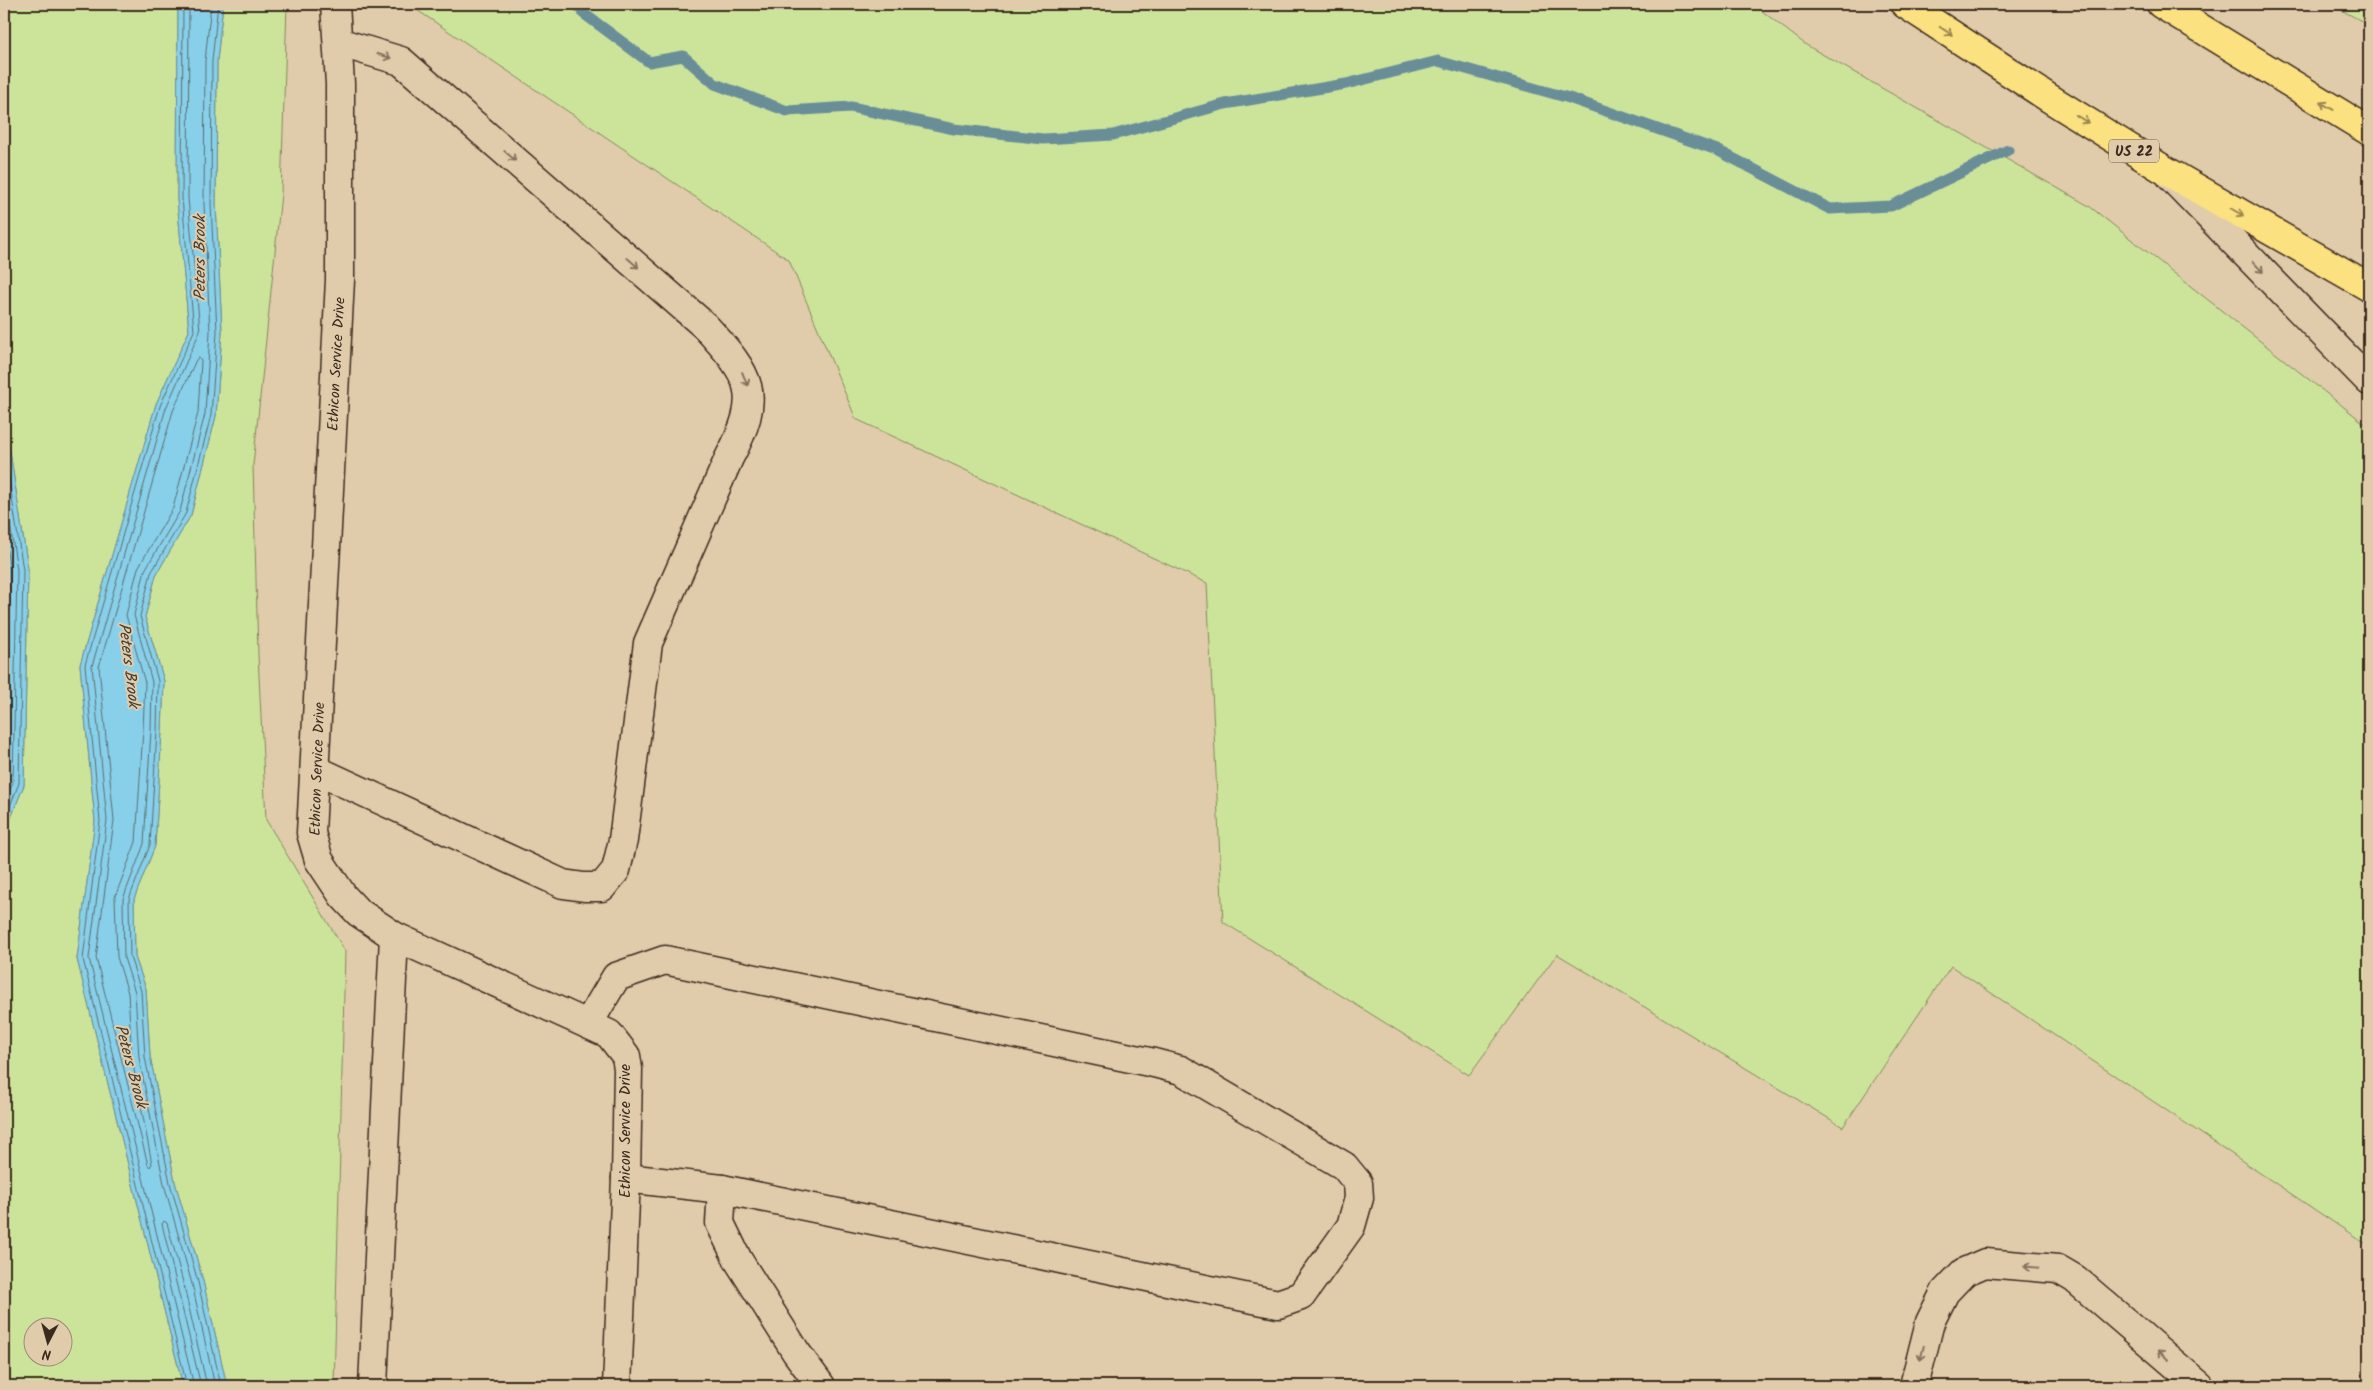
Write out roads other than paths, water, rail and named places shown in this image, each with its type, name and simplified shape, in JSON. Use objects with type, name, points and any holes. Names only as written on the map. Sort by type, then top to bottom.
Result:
[{"type":"highway","name":"US 22","points":[[1905,4],[2048,98],[2163,169],[2369,287]]},
{"type":"highway","points":[[2162,4],[2369,131]]},
{"type":"lane","name":"Ethicon Service Drive","points":[[335,4],[338,42],[340,280],[316,770],[311,833],[319,860],[343,896],[358,912],[394,936],[609,1034],[626,1056],[628,1086],[626,1178],[617,1386]]},
{"type":"lane","points":[[316,770],[563,884],[584,888],[602,887],[616,870],[623,840],[648,643],[729,458],[743,433],[750,406],[747,381],[729,352],[705,326],[401,61],[338,42]]},
{"type":"lane","points":[[2163,169],[2369,381]]},
{"type":"lane","points":[[373,1386],[394,936]]},
{"type":"lane","points":[[588,1024],[616,977],[666,960],[1154,1063],[1181,1070],[1344,1166],[1358,1183],[1359,1198],[1351,1226],[1301,1296],[1278,1304],[722,1189],[626,1178]]},
{"type":"lane","points":[[722,1189],[720,1223],[738,1260],[796,1352],[821,1386]]},
{"type":"lane","points":[[1914,1386],[1930,1322],[1945,1292],[1964,1272],[1985,1263],[2058,1269],[2075,1279],[2200,1386]]},
{"type":"water","name":"Peters Brook","points":[[178,4],[223,4],[217,61],[216,204],[222,332],[216,416],[191,515],[156,575],[145,617],[164,681],[155,846],[134,899],[135,957],[146,989],[150,1056],[175,1182],[203,1281],[227,1386],[183,1386],[77,959],[95,821],[80,665],[156,404],[189,331],[177,199]]},
{"type":"water","points":[[4,437],[9,445],[28,569],[24,785],[4,835]]},
{"type":"waterway","points":[[578,4],[583,13],[649,62],[683,56],[715,84],[787,111],[851,107],[954,129],[1043,139],[1113,135],[1225,104],[1346,84],[1438,61],[1569,98],[1717,150],[1830,209],[1891,206],[2008,150]]}]
